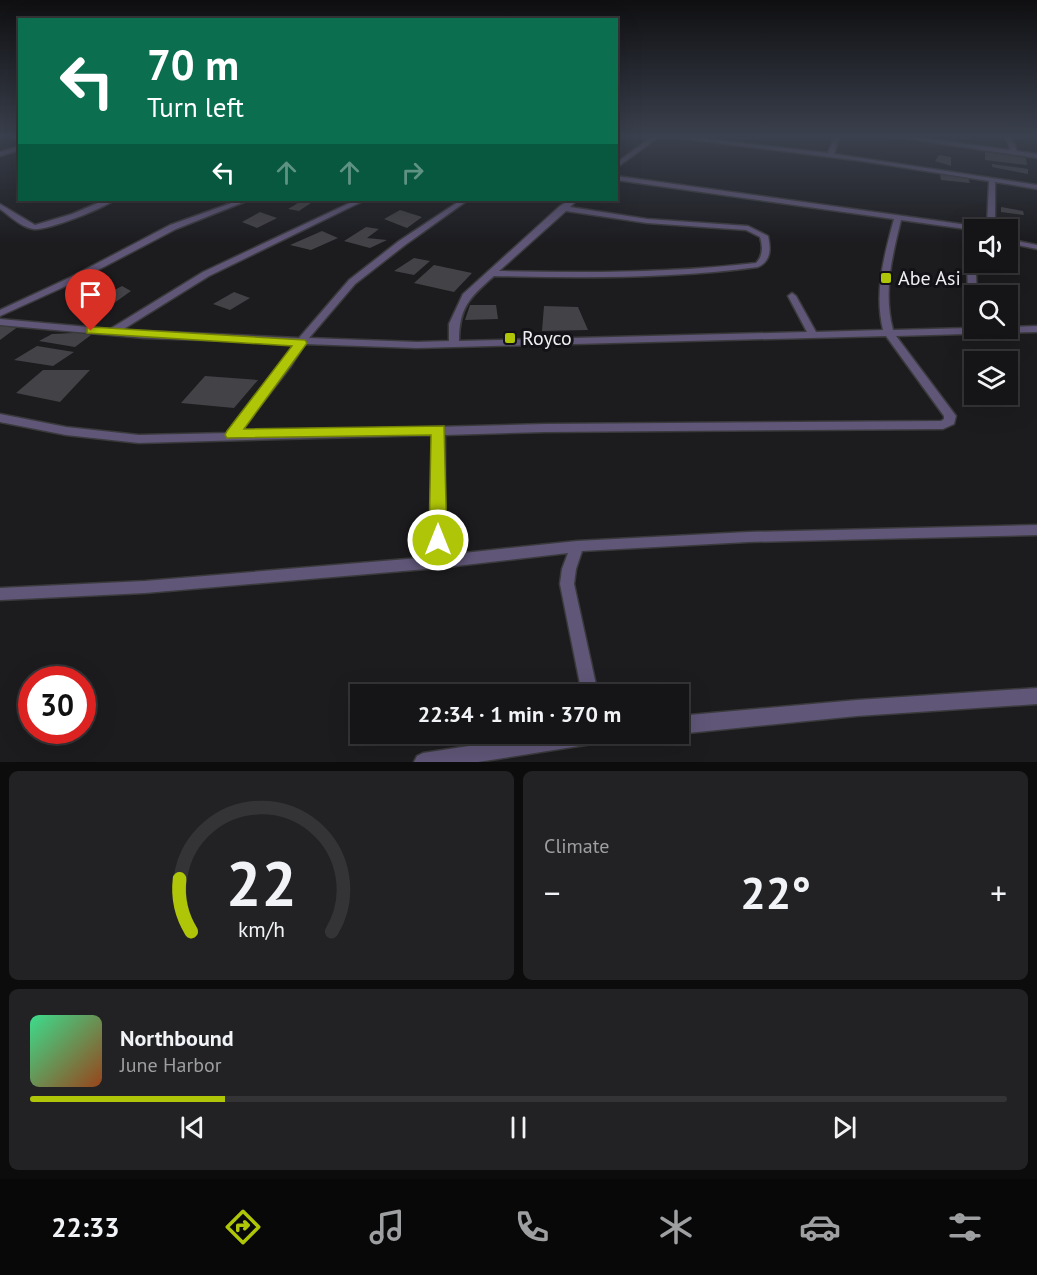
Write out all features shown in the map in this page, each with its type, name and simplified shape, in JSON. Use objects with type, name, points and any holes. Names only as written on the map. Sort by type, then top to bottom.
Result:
[{"type":"street","points":[[937,172],[1037,187]]},
{"type":"street","points":[[618,178],[898,217],[964,231]]},
{"type":"street","points":[[991,219],[992,180]]},
{"type":"street","points":[[0,207],[35,227],[75,216],[108,201]]},
{"type":"street","points":[[0,314],[112,260],[173,227],[242,201]]},
{"type":"street","points":[[112,332],[206,274],[359,201]]},
{"type":"street","points":[[232,435],[287,364],[300,343],[352,282],[402,243],[464,201]]},
{"type":"street","points":[[454,344],[454,324],[459,307],[466,296],[573,201]]},
{"type":"street","points":[[490,273],[593,276],[666,274],[758,265],[765,259],[767,245],[764,236],[748,228],[647,221],[563,208]]},
{"type":"street","points":[[0,418],[66,431],[139,439],[190,440],[232,435],[439,430],[943,425],[950,421],[950,416],[889,333],[884,319],[883,281],[898,217]]},
{"type":"street","points":[[1018,243],[1037,247]]},
{"type":"street","points":[[792,296],[812,333]]},
{"type":"street","points":[[0,322],[112,332],[300,343],[454,344],[964,329]]},
{"type":"street","points":[[1018,329],[1037,329]]},
{"type":"street","points":[[438,562],[439,430]]},
{"type":"street","points":[[0,594],[145,587],[438,562],[577,546],[748,537],[1037,530]]},
{"type":"street","points":[[577,546],[569,569],[567,584],[588,684]]},
{"type":"street","points":[[689,725],[857,708],[1037,696]]},
{"type":"street","points":[[423,762],[532,744]]},
{"type":"building","points":[[940,174],[968,178],[970,183],[941,180]]},
{"type":"building","points":[[301,201],[311,203],[299,211],[288,209]]},
{"type":"building","points":[[1001,207],[1023,211],[1024,215],[1001,212]]},
{"type":"building","points":[[400,210],[422,217],[407,228],[384,219]]},
{"type":"building","points":[[260,212],[277,218],[257,228],[242,222]]},
{"type":"building","points":[[366,227],[379,229],[367,238],[387,240],[370,248],[344,241]]},
{"type":"building","points":[[322,231],[338,238],[311,250],[290,245]]},
{"type":"building","points":[[414,258],[430,261],[414,275],[394,271]]},
{"type":"building","points":[[434,265],[472,273],[454,292],[414,283]]},
{"type":"building","points":[[122,286],[131,291],[110,306],[96,300]]},
{"type":"building","points":[[234,292],[250,298],[230,310],[213,304]]},
{"type":"building","points":[[470,305],[496,305],[498,319],[465,320]]},
{"type":"building","points":[[544,306],[578,307],[588,330],[542,331]]},
{"type":"building","points":[[0,323],[19,326],[0,340]]},
{"type":"building","points":[[95,332],[75,347],[39,341],[52,334]]},
{"type":"building","points":[[37,346],[74,352],[53,366],[14,360]]},
{"type":"building","points":[[43,370],[90,370],[60,402],[16,393]]},
{"type":"building","points":[[205,376],[258,380],[234,408],[181,403]]},
{"type":"place","name":"Abe Asi","points":[[886,278]]},
{"type":"place","name":"Royco","points":[[510,338]]},
{"type":"route","points":[[91,331],[300,343],[287,364],[232,435],[439,430],[438,540]]}]
